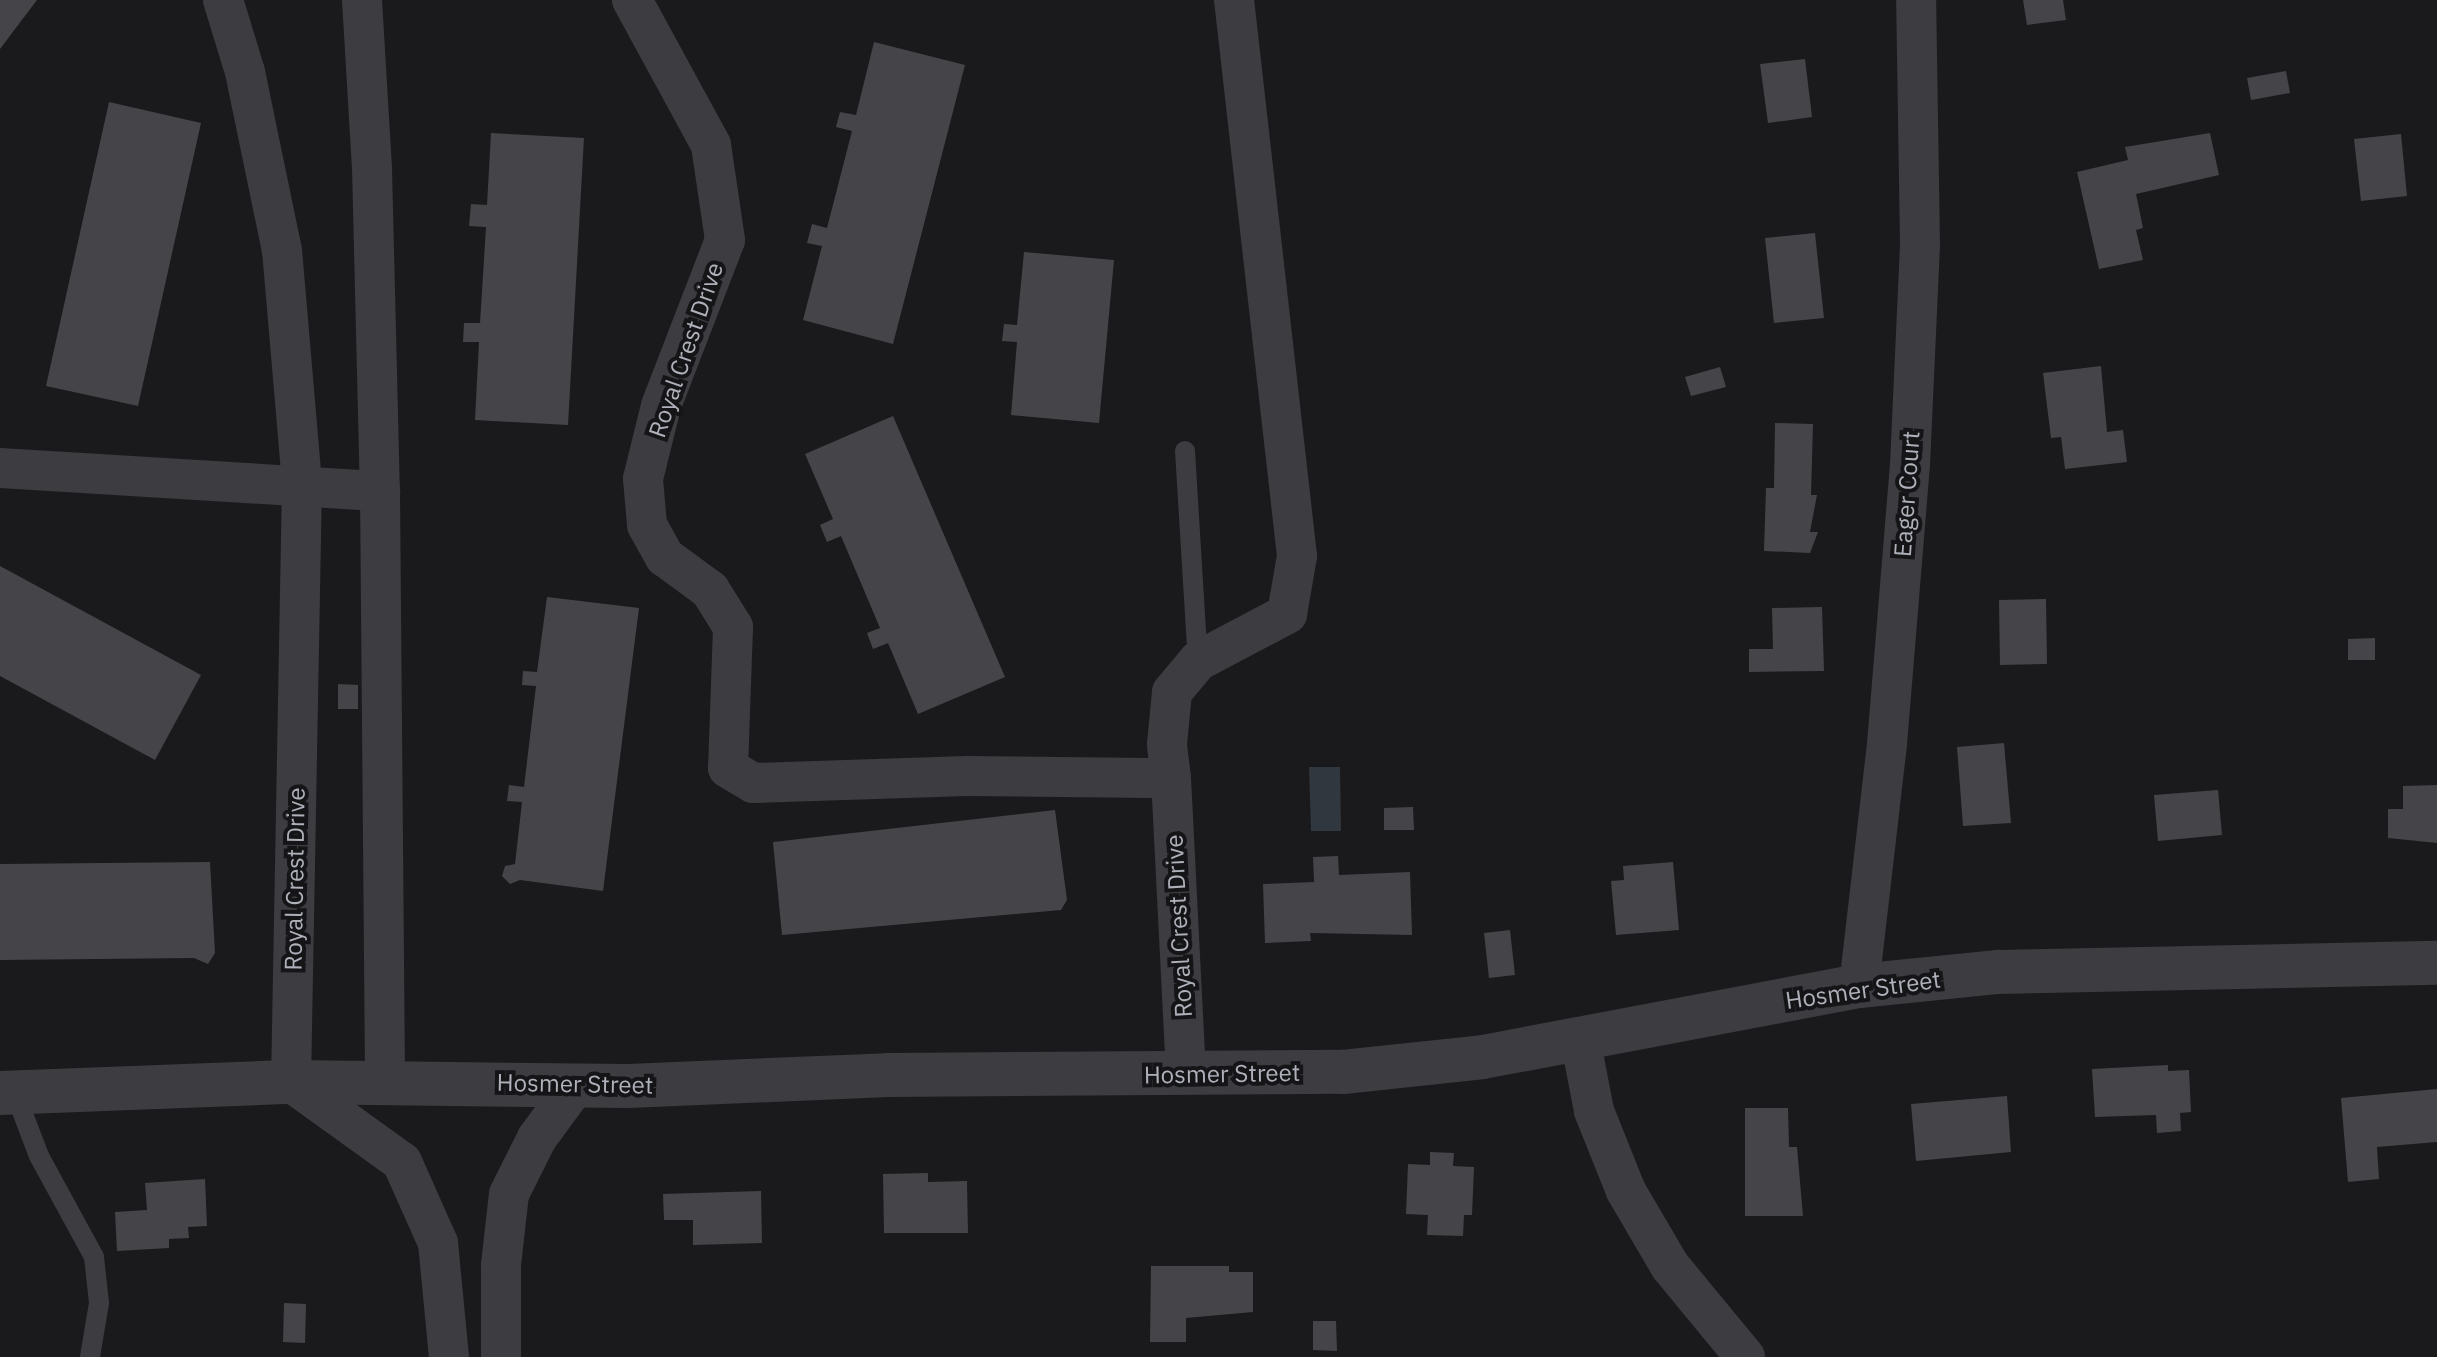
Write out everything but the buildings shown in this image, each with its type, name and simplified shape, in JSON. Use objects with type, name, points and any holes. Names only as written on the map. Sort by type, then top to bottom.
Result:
[{"type":"street","name":"Royal Crest Drive","points":[[223,0],[245,72],[282,250],[302,483],[291,1082]]},
{"type":"street","points":[[362,0],[372,168],[380,491],[385,1081]]},
{"type":"street","name":"Royal Crest Drive","points":[[632,0],[711,145],[723,197],[725,240],[661,406],[643,479],[647,525],[665,557],[710,590],[733,627],[728,768],[753,783],[967,776],[1171,778]]},
{"type":"street","name":"Royal Crest Drive","points":[[1186,1074],[1167,744],[1172,692],[1198,661],[1287,614],[1297,556],[1234,0]]},
{"type":"street","name":"Eager Court","points":[[1859,986],[1910,465],[1920,246],[1915,0]]},
{"type":"street","points":[[0,468],[302,483],[380,491]]},
{"type":"street","name":"Hosmer Street","points":[[7,1093],[291,1082],[576,1085],[801,1082],[888,1075],[1186,1074],[1391,1068],[1580,1038],[1859,986],[1998,972],[2437,963]]},
{"type":"street","points":[[1580,1038],[1594,1111],[1626,1191],[1670,1266],[1745,1357]]},
{"type":"street","points":[[291,1082],[402,1162],[438,1243],[449,1357]]},
{"type":"street","points":[[501,1357],[501,1265],[509,1194],[537,1138],[576,1085]]},
{"type":"lane","points":[[1185,451],[1198,661]]},
{"type":"lane","points":[[7,1093],[94,1257],[99,1303],[90,1357]]},
{"type":"shaded area","points":[[1309,767],[1340,767],[1341,831],[1311,831]]}]
